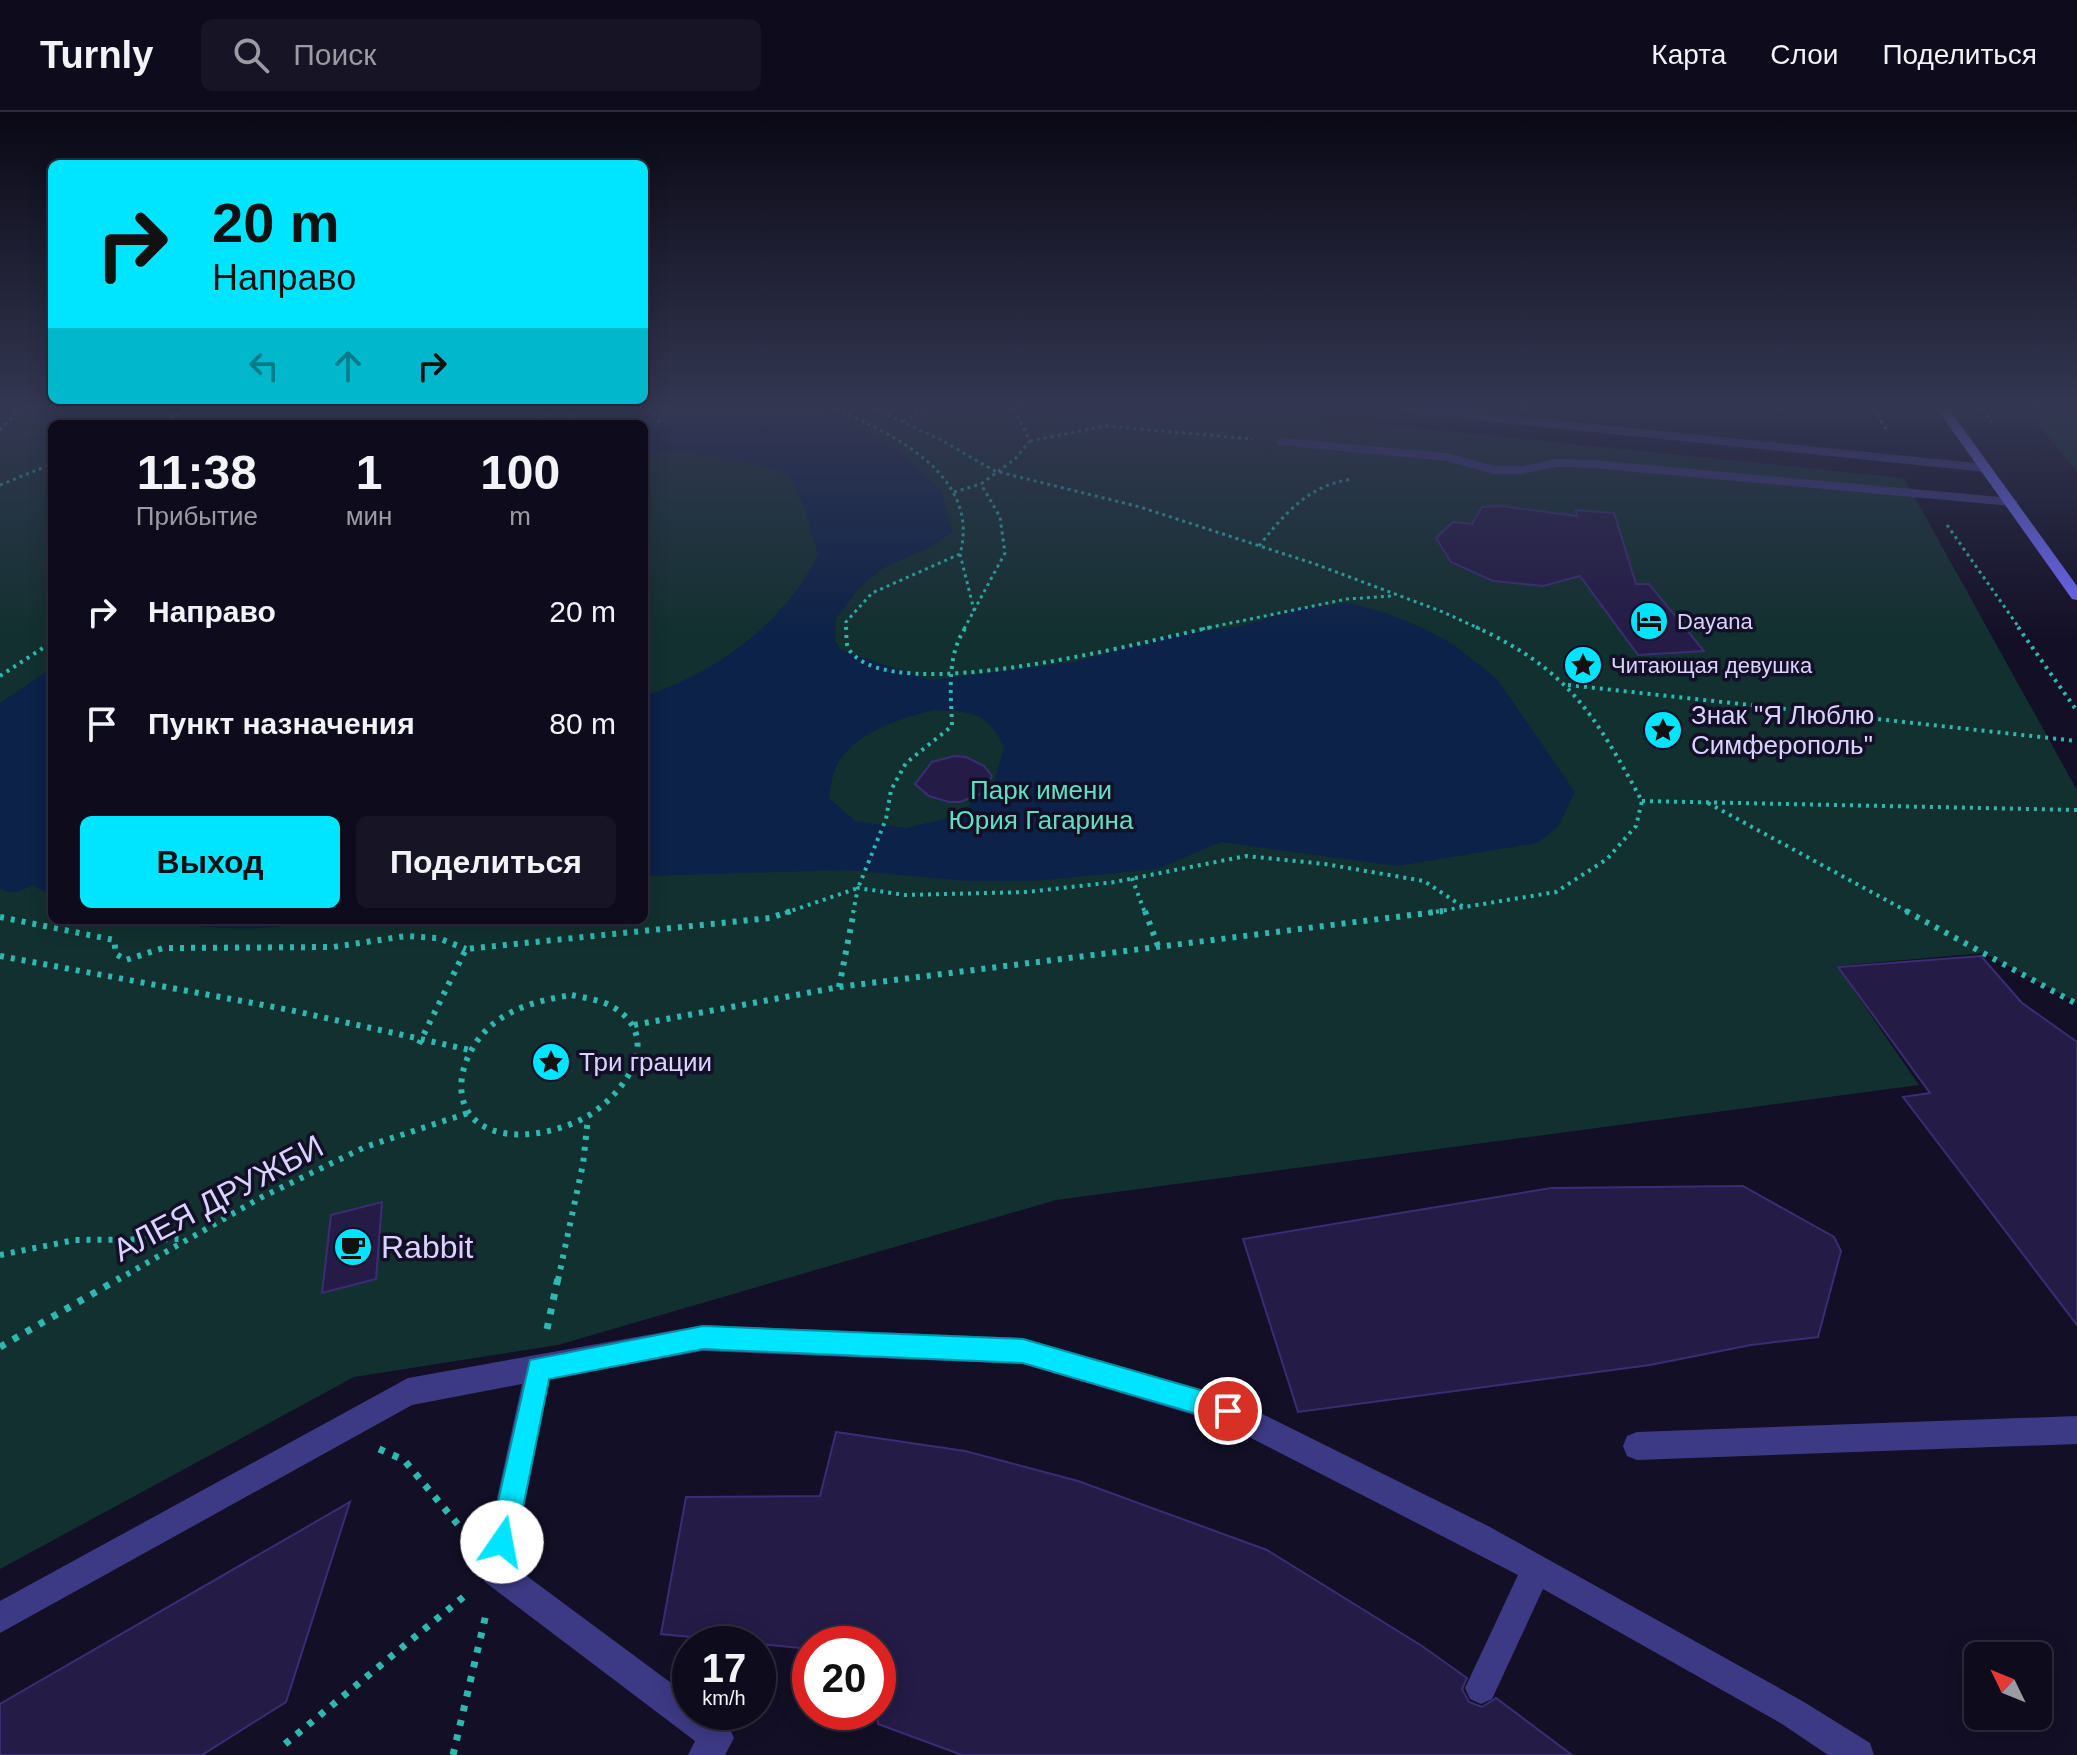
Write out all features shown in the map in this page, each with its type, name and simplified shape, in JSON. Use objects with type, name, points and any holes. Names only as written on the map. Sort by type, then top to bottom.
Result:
[{"type":"main road","points":[[1999,486],[2077,596]]},
{"type":"lane","points":[[1842,486],[2011,502]]},
{"type":"lane","points":[[0,1618],[408,1392],[703,1338],[1023,1351],[1228,1411],[1537,1569],[1793,1713],[1858,1755]]},
{"type":"lane","points":[[539,1369],[496,1571],[718,1738],[704,1755]]},
{"type":"lane","points":[[1637,1446],[2077,1430]]},
{"type":"lane","points":[[1481,1688],[1537,1569]]},
{"type":"path","points":[[948,486],[964,516],[966,531],[960,554],[975,614]]},
{"type":"path","points":[[954,492],[975,486]]},
{"type":"path","points":[[839,987],[858,888],[886,819],[891,790],[906,763],[952,726],[950,678],[957,640],[975,614],[1005,553],[1000,517],[982,486]]},
{"type":"path","points":[[634,1025],[839,987],[1466,908],[1556,892],[1607,859],[1636,826],[1642,801],[1601,727],[1567,685],[1514,645],[1443,612],[1259,546],[1140,507],[1054,486]]},
{"type":"path","points":[[1259,546],[1282,516],[1322,486]]},
{"type":"path","points":[[1926,493],[2077,711]]},
{"type":"path","points":[[960,554],[872,593],[846,622],[847,646],[851,653],[870,665],[891,671],[950,678],[1036,664],[1347,599],[1397,596]]},
{"type":"path","points":[[0,676],[48,645]]},
{"type":"path","points":[[1567,685],[2077,741]]},
{"type":"path","points":[[1642,801],[2077,810]]},
{"type":"path","points":[[1707,802],[2077,1004]]},
{"type":"path","points":[[0,917],[114,940],[116,954],[126,960],[163,948],[333,947],[406,936],[438,938],[466,949],[770,918],[858,888],[905,895],[1027,892],[1132,878],[1246,856],[1325,864],[1424,881],[1466,908]]},
{"type":"path","points":[[1132,878],[1158,946]]},
{"type":"path","points":[[419,1044],[466,949]]},
{"type":"path","points":[[0,956],[106,979],[293,1011],[419,1044],[470,1050]]},
{"type":"path","points":[[572,995],[599,998],[620,1008],[634,1025],[639,1047],[635,1066],[617,1094],[588,1118],[561,1130],[533,1136],[506,1135],[484,1127],[468,1113],[459,1096],[460,1075],[470,1050],[488,1028],[514,1010],[543,999],[572,995]]},
{"type":"path","name":"АЛЕЯ ДРУЖБИ","points":[[0,1347],[262,1197],[365,1147],[468,1113]]},
{"type":"path","points":[[539,1369],[567,1227],[583,1164],[588,1118]]},
{"type":"path","points":[[0,1255],[75,1240],[188,1238]]},
{"type":"path","points":[[364,1442],[404,1460],[496,1571]]},
{"type":"path","points":[[285,1744],[496,1571]]},
{"type":"path","points":[[453,1755],[496,1571]]},
{"type":"green space","name":"Парк имени Юрия Гагарина","points":[[0,486],[48,486],[48,924],[648,924],[648,486],[1908,486],[2077,790],[2077,1003],[1984,953],[1837,966],[1919,1085],[1056,1200],[558,1345],[354,1377],[0,1569]]},
{"type":"water","points":[[794,486],[936,486],[942,491],[952,532],[933,546],[883,568],[859,588],[836,619],[835,641],[841,650],[930,680],[1074,662],[1175,635],[1238,627],[1297,609],[1348,603],[1421,627],[1453,644],[1497,679],[1575,792],[1558,827],[1537,843],[1397,866],[1221,842],[1157,869],[1035,881],[968,881],[845,870],[648,876],[648,695],[722,659],[767,623],[787,602],[818,555],[805,509]],"holes":[[[933,710],[976,715],[991,726],[1004,747],[993,786],[954,817],[906,828],[855,821],[829,798],[836,767],[865,736],[892,723]]]},
{"type":"water","points":[[48,671],[48,894],[32,885],[12,892],[0,888],[0,703]]},
{"type":"water","points":[[185,924],[294,924],[250,928]]},
{"type":"building","points":[[1502,506],[1577,516],[1576,510],[1614,513],[1636,584],[1649,584],[1704,651],[1638,655],[1580,576],[1543,586],[1493,581],[1451,562],[1436,538],[1453,522],[1472,524],[1482,507]]},
{"type":"building","points":[[954,756],[966,757],[984,766],[992,776],[981,794],[960,802],[949,802],[929,796],[915,784],[932,762]]},
{"type":"building","points":[[1981,956],[2022,1003],[2077,1042],[2077,1325],[1903,1097],[1930,1093],[1838,967]]},
{"type":"building","points":[[1743,1186],[1834,1237],[1841,1251],[1818,1337],[1751,1345],[1650,1365],[1298,1412],[1243,1239],[1551,1188]]},
{"type":"building","name":"Rabbit","points":[[382,1202],[376,1279],[322,1293],[331,1215]]},
{"type":"building","points":[[836,1432],[965,1451],[1078,1481],[1267,1550],[1422,1646],[1467,1678],[1462,1689],[1469,1702],[1482,1707],[1496,1698],[1572,1755],[962,1755],[894,1730],[896,1626],[792,1626],[792,1647],[776,1646],[776,1626],[672,1626],[672,1635],[661,1634],[686,1497],[820,1496]]},
{"type":"building","points":[[350,1502],[286,1702],[202,1755],[0,1755],[0,1704]]},
{"type":"place","name":"Dayana","points":[[1649,621]]},
{"type":"place","name":"Читающая девушка","points":[[1583,665]]},
{"type":"place","name":"Знак \"Я Люблю Симферополь\"","points":[[1663,730]]},
{"type":"place","name":"Три грации","points":[[551,1062]]},
{"type":"place","name":"Rabbit","points":[[353,1247]]},
{"type":"route","points":[[502,1542],[539,1369],[703,1338],[1023,1351],[1228,1411]]}]
